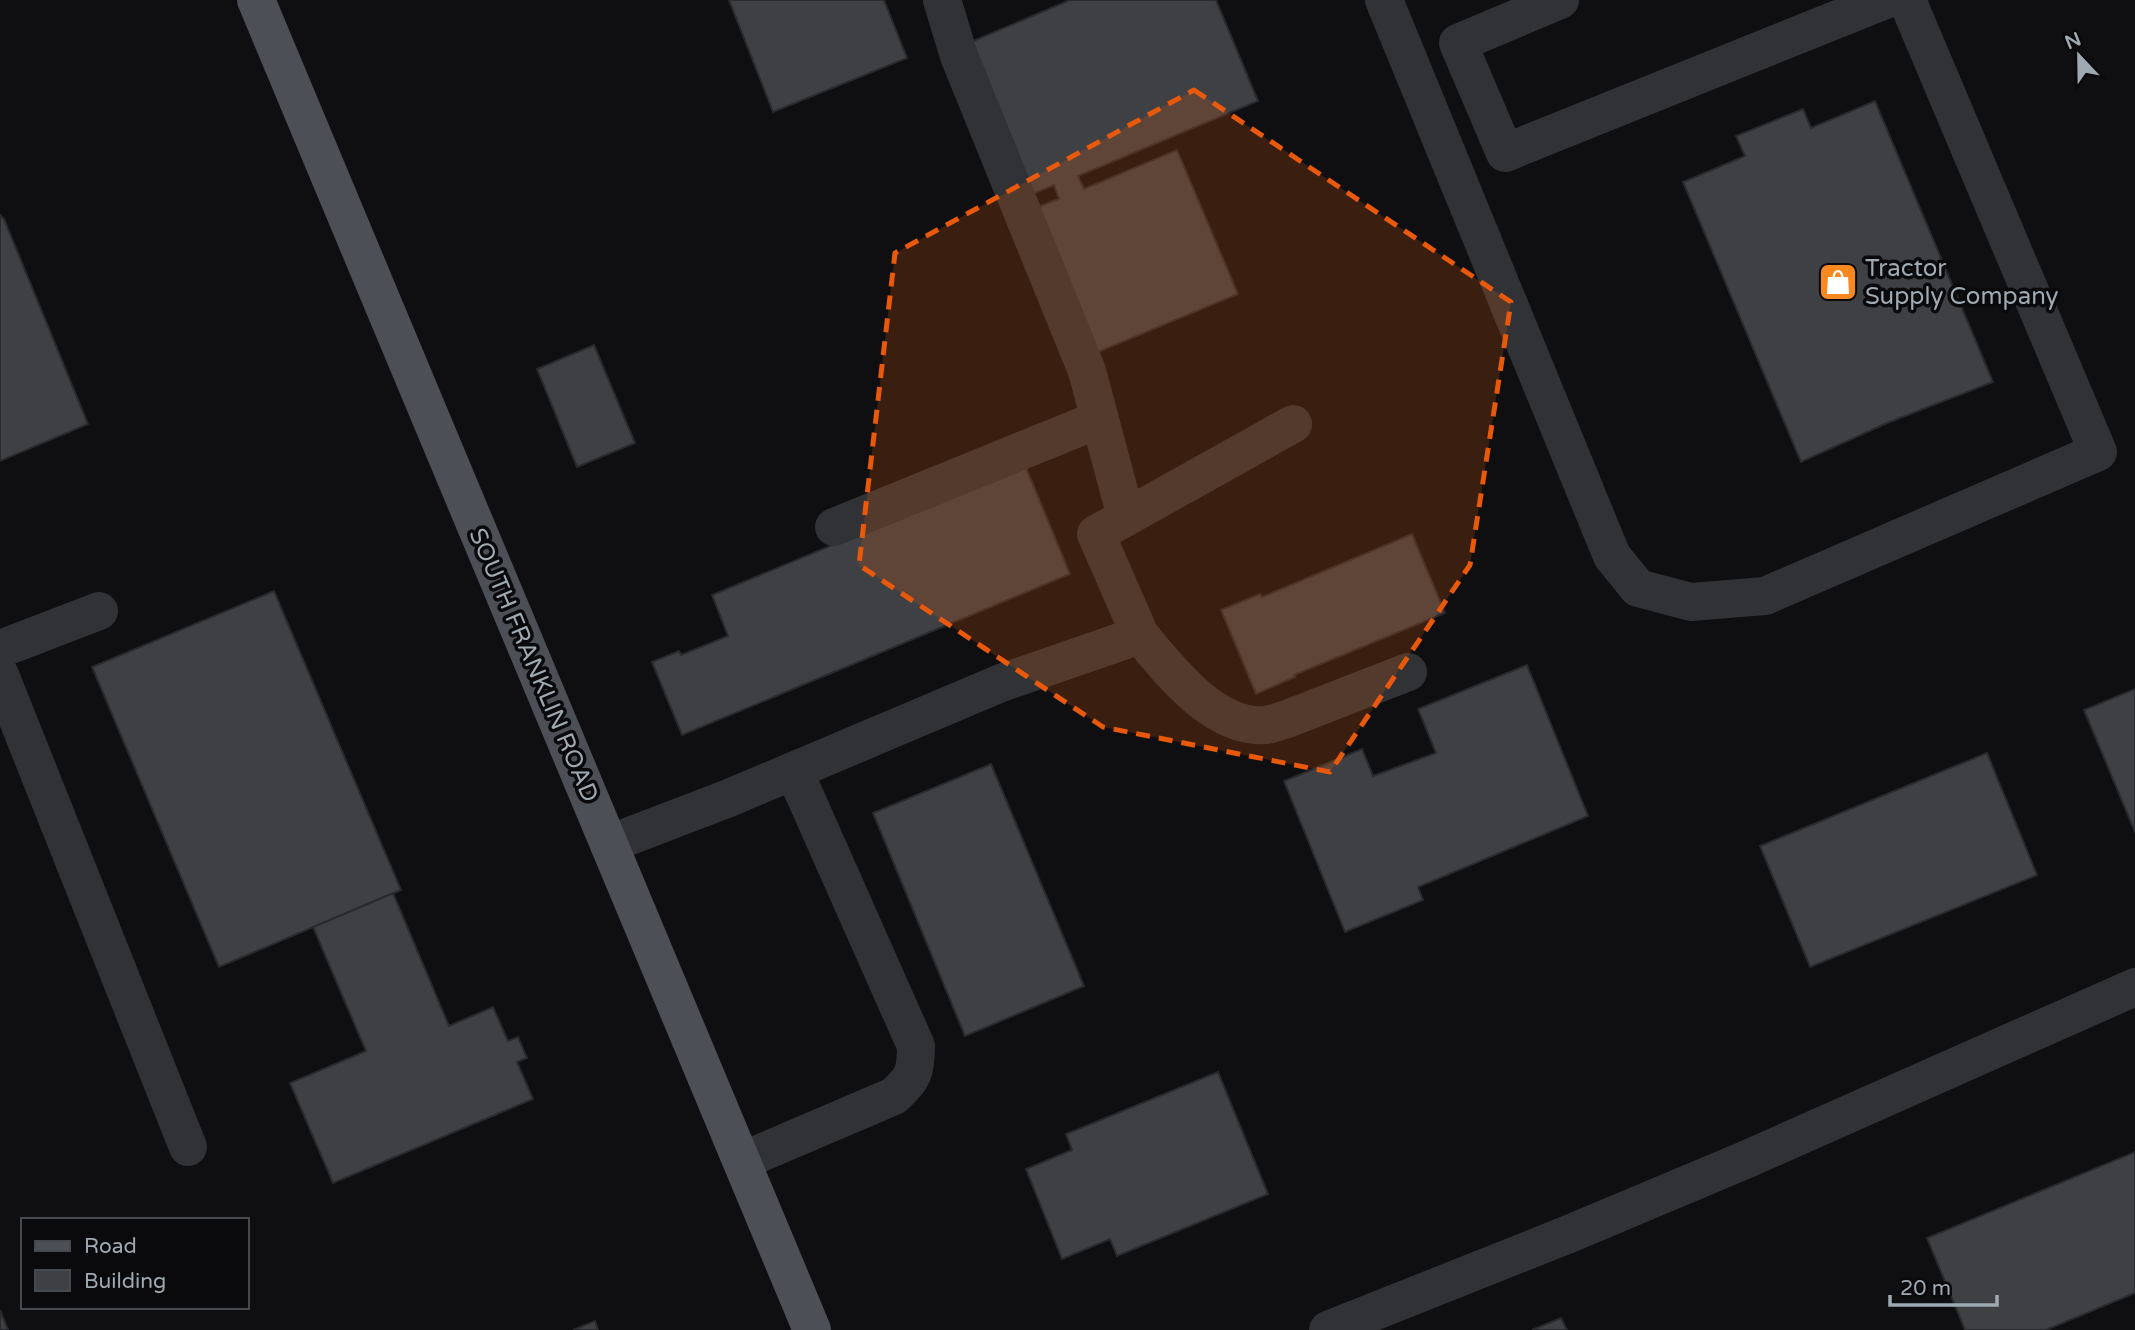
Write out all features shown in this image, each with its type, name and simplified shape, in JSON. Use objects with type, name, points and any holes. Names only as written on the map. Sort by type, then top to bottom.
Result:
[{"type":"main road","name":"SOUTH FRANKLIN ROAD","points":[[256,0],[813,1330]]},
{"type":"lane","points":[[942,0],[959,56],[1087,371],[1126,517]]},
{"type":"lane","points":[[1384,0],[1612,556],[1638,588],[1691,601],[1765,596],[2098,452],[1907,0]]},
{"type":"lane","points":[[1560,0],[1458,43],[1505,153],[1885,0]]},
{"type":"lane","points":[[834,527],[1100,419]]},
{"type":"lane","points":[[1293,424],[1096,534],[1140,635],[1167,667],[1197,696],[1225,716],[1256,725],[1269,725],[1287,719],[1408,673]]},
{"type":"lane","points":[[0,649],[99,611]]},
{"type":"lane","points":[[609,844],[729,798],[1001,682],[1140,635]]},
{"type":"lane","points":[[0,675],[188,1147]]},
{"type":"lane","points":[[742,1161],[894,1096],[910,1082],[916,1065],[916,1046],[794,771]]},
{"type":"lane","points":[[1328,1330],[1569,1234],[1720,1170],[2135,987]]},
{"type":"highlighted area","points":[[1194,90],[1511,302],[1470,565],[1330,772],[1103,727],[859,565],[895,253]]},
{"type":"building","points":[[729,0],[884,0],[907,58],[773,112]]},
{"type":"building","points":[[1070,0],[1216,0],[1258,101],[1078,176],[1084,189],[1177,150],[1238,294],[1098,352],[1037,207],[1059,199],[1054,185],[1030,195],[966,44]]},
{"type":"building","name":"Tractor Supply Company","points":[[1875,101],[1993,382],[1887,423],[1801,462],[1683,182],[1745,156],[1736,136],[1803,109],[1811,128]]},
{"type":"building","points":[[0,215],[4,219],[88,424],[0,461]]},
{"type":"building","points":[[594,345],[635,443],[577,467],[537,369]]},
{"type":"building","points":[[1025,465],[1070,574],[682,735],[652,662],[679,651],[681,655],[728,636],[712,595]]},
{"type":"building","points":[[1412,534],[1445,613],[1294,675],[1295,677],[1256,694],[1221,610],[1260,594],[1262,597]]},
{"type":"building","points":[[274,591],[401,890],[219,967],[92,667]]},
{"type":"building","points":[[1527,665],[1588,816],[1418,887],[1423,900],[1345,932],[1284,781],[1362,749],[1373,776],[1436,753],[1418,709]]},
{"type":"building","points":[[2135,689],[2135,832],[2084,710]]},
{"type":"building","points":[[1987,753],[2037,875],[1810,967],[1760,846]]},
{"type":"building","points":[[991,764],[1084,986],[965,1036],[873,813]]},
{"type":"building","points":[[393,893],[449,1026],[493,1007],[508,1041],[518,1037],[527,1058],[517,1062],[533,1099],[333,1183],[290,1083],[366,1051],[313,927]]},
{"type":"building","points":[[1218,1072],[1268,1194],[1117,1256],[1110,1239],[1062,1259],[1026,1169],[1072,1150],[1066,1134]]},
{"type":"building","points":[[2135,1152],[2135,1293],[2046,1330],[1965,1330],[1927,1238]]},
{"type":"building","points":[[0,1310],[8,1330],[0,1330]]},
{"type":"building","points":[[1561,1318],[1567,1330],[1532,1330]]},
{"type":"building","points":[[595,1321],[598,1330],[573,1330]]},
{"type":"place","name":"Tractor Supply Company","points":[[1838,282]]}]
